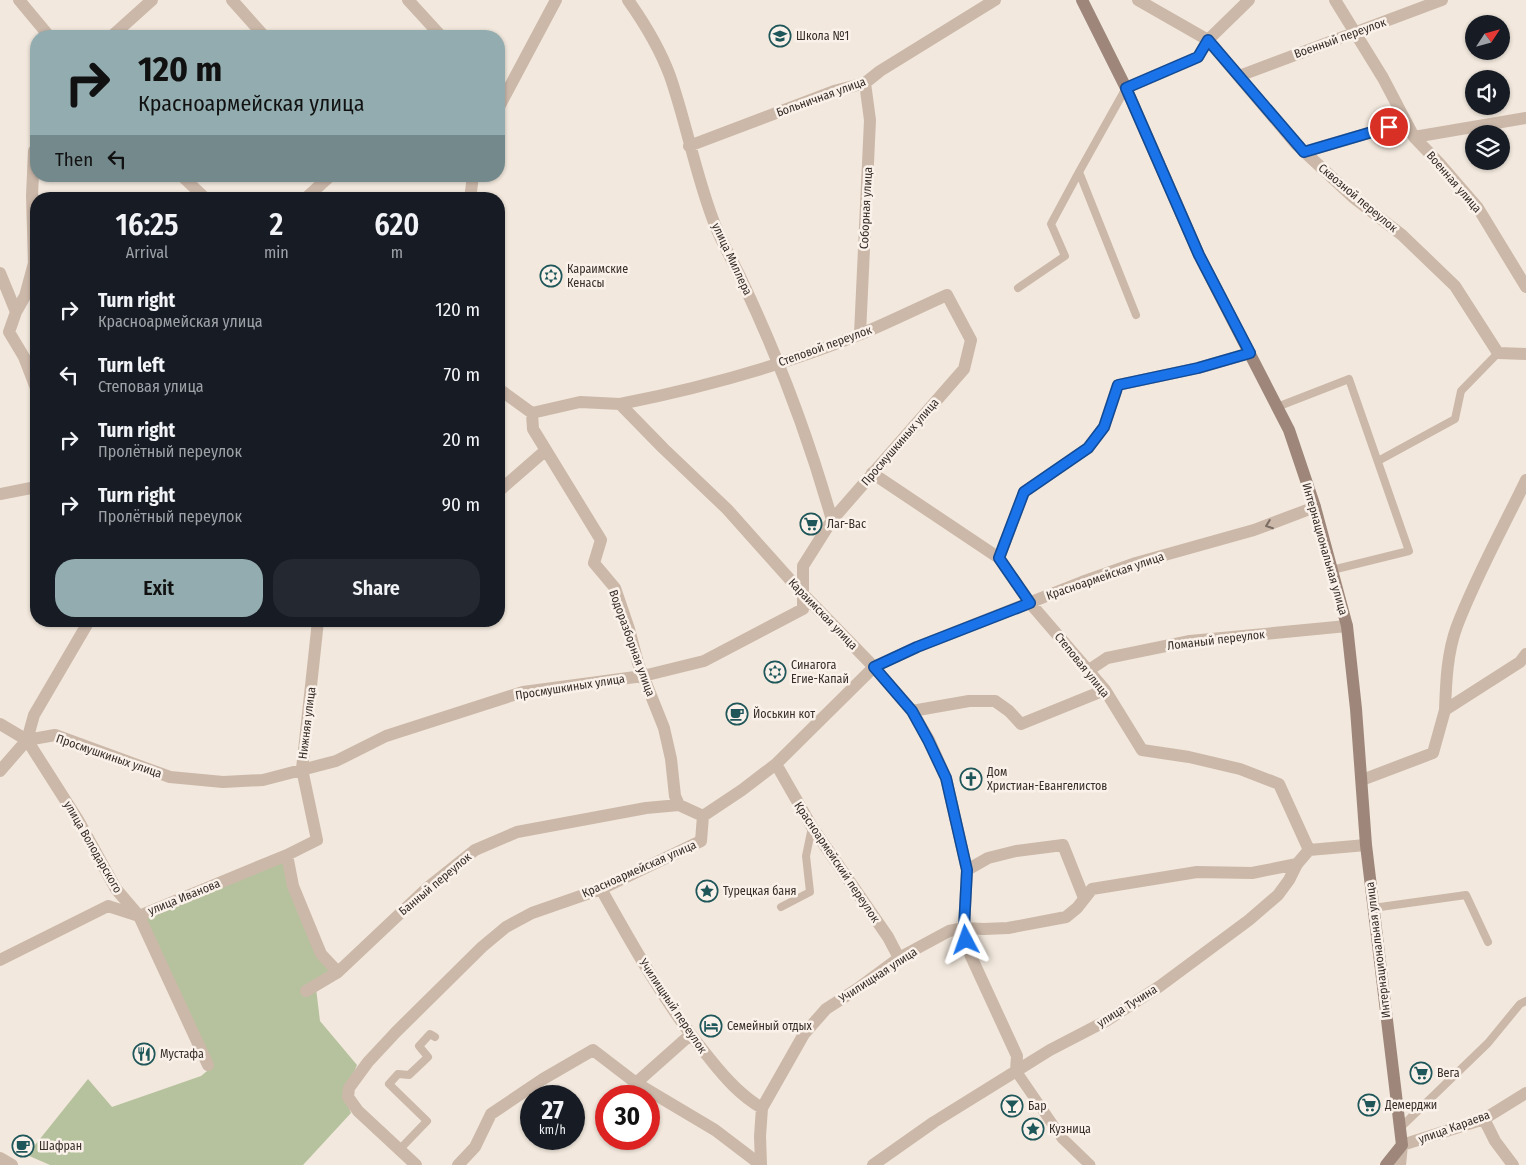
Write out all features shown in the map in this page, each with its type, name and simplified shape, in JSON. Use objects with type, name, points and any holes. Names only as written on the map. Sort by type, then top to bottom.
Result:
[{"type":"main road","name":"Интернациональная улица","points":[[1082,0],[1126,88],[1199,255],[1289,430],[1315,507],[1347,626],[1362,780],[1366,845],[1402,1145]]},
{"type":"main road","name":"улица Караева","points":[[1386,1165],[1402,1145]]},
{"type":"street","points":[[19,0],[44,30]]},
{"type":"street","points":[[119,30],[152,0]]},
{"type":"street","points":[[232,0],[259,30]]},
{"type":"street","points":[[408,0],[436,30]]},
{"type":"street","points":[[505,86],[556,0]]},
{"type":"street","name":"улица Миллера","points":[[628,0],[647,27],[669,76],[700,186],[716,227],[744,283],[778,363],[808,442],[832,520]]},
{"type":"street","name":"Больничная улица","points":[[690,146],[834,91],[865,83],[880,71],[995,0]]},
{"type":"street","name":"Сквозной переулок","points":[[1138,0],[1208,40],[1304,152],[1354,198],[1402,235],[1455,286],[1498,353]]},
{"type":"street","points":[[1126,88],[1198,57],[1208,40],[1249,0]]},
{"type":"street","name":"Военная улица","points":[[1334,0],[1383,78],[1414,137],[1478,208],[1526,287]]},
{"type":"street","name":"Военный переулок","points":[[1239,76],[1442,0]]},
{"type":"street","name":"Соборная улица","points":[[860,334],[870,120],[865,83]]},
{"type":"street","points":[[1414,137],[1526,118]]},
{"type":"street","points":[[1304,152],[1406,122]]},
{"type":"street","points":[[188,182],[199,192]]},
{"type":"street","points":[[313,192],[323,182]]},
{"type":"street","points":[[0,273],[16,312]]},
{"type":"street","points":[[30,294],[16,312],[5,335],[24,356],[30,372]]},
{"type":"street","name":"Степовой переулок","points":[[620,404],[663,395],[778,363],[860,334],[947,295],[971,340],[964,368]]},
{"type":"street","points":[[999,558],[1024,492],[1088,448],[1104,427],[1118,385],[1198,368],[1250,353]]},
{"type":"street","points":[[1498,353],[1526,354]]},
{"type":"street","name":"Просмушкиных улица","points":[[27,740],[55,735],[170,777],[223,782],[263,780],[336,761],[386,736],[523,692],[643,676],[704,661],[803,609],[803,566],[832,520],[964,368]]},
{"type":"street","points":[[505,393],[532,413],[580,402],[620,404]]},
{"type":"street","name":"Караимская улица","points":[[620,404],[728,510],[803,594],[874,667],[912,711],[946,778],[967,870],[964,928],[969,952],[1017,1056],[1016,1072],[1062,1138],[1090,1165]]},
{"type":"street","name":"Водоразборная улица","points":[[532,413],[533,429],[601,540],[594,563],[615,588],[638,663],[664,728],[671,759],[675,796],[679,806]]},
{"type":"street","points":[[505,486],[546,450]]},
{"type":"street","name":"Степовая улица","points":[[872,472],[999,558],[1030,603],[1089,670],[1104,690],[1142,750],[1189,757],[1240,769],[1279,784],[1309,850]]},
{"type":"street","points":[[1362,780],[1433,753],[1445,710],[1446,678],[1456,628],[1486,561],[1526,480]]},
{"type":"street","points":[[0,494],[30,488]]},
{"type":"street","name":"Красноармейская улица","points":[[399,1150],[358,1111],[348,1097],[349,1088],[368,1062],[396,1032],[482,947],[506,927],[532,913],[602,889],[701,841],[703,816],[776,764],[874,667],[917,647],[1082,582],[1136,563],[1254,530],[1315,507]]},
{"type":"street","name":"Ломаный переулок","points":[[1089,670],[1107,658],[1190,641],[1347,626]]},
{"type":"street","points":[[0,771],[27,740],[34,715],[85,627]]},
{"type":"street","name":"Нижняя улица","points":[[287,855],[317,840],[302,769],[317,627]]},
{"type":"street","points":[[1445,710],[1520,662],[1526,654]]},
{"type":"street","points":[[912,711],[969,701],[995,701],[1009,711],[1021,724],[1104,690]]},
{"type":"street","name":"улица Володарского","points":[[2,727],[27,740],[78,820],[116,889],[138,916],[208,1065]]},
{"type":"street","name":"Красноармейский переулок","points":[[776,764],[812,827],[888,937],[899,958]]},
{"type":"street","name":"Банный переулок","points":[[306,991],[338,972],[426,889],[475,850],[518,832],[646,808],[679,806],[703,816]]},
{"type":"street","points":[[967,870],[988,858],[1016,851],[1063,845],[1084,898]]},
{"type":"street","points":[[1309,850],[1366,845]]},
{"type":"street","name":"улица Тучина","points":[[873,1165],[934,1122],[1050,1050],[1106,1021],[1175,975],[1249,920],[1278,895],[1289,880],[1297,864],[1309,850]]},
{"type":"street","points":[[287,855],[294,886],[321,954],[338,972]]},
{"type":"street","name":"улица Иванова","points":[[0,960],[108,906],[138,916],[287,855]]},
{"type":"street","name":"Училищная улица","points":[[761,1165],[760,1136],[762,1108],[804,1034],[826,1009],[899,958],[948,930],[1008,928],[1066,917],[1077,908],[1092,889],[1197,872],[1252,873],[1297,864]]},
{"type":"street","name":"Училищный переулок","points":[[602,889],[638,956],[690,1035],[725,1078],[748,1101],[762,1108]]},
{"type":"street","points":[[636,1083],[690,1035]]},
{"type":"street","points":[[458,1165],[475,1147],[491,1114],[543,1079],[593,1050],[636,1083],[714,1130],[761,1165]]},
{"type":"street","name":"улица Караева","points":[[1402,1145],[1484,1119],[1526,1093]]},
{"type":"street","points":[[1484,1119],[1495,1141],[1512,1165]]},
{"type":"street","points":[[1400,1165],[1402,1145]]},
{"type":"street","points":[[399,1150],[416,1165]]},
{"type":"street","points":[[0,1158],[12,1165]]},
{"type":"lane","points":[[1018,288],[1065,256],[1051,224],[1126,88]]},
{"type":"lane","points":[[1079,172],[1136,315]]},
{"type":"lane","points":[[1378,460],[1455,419],[1461,391],[1498,353]]},
{"type":"lane","points":[[1277,407],[1349,379],[1409,551],[1332,570]]},
{"type":"lane","points":[[781,907],[810,892],[806,856],[812,827]]},
{"type":"lane","points":[[1374,908],[1466,895],[1488,942]]},
{"type":"lane","points":[[1400,1128],[1488,1043],[1520,1004],[1526,1001]]},
{"type":"lane","points":[[399,1150],[427,1121],[389,1084],[398,1074],[409,1075],[428,1057],[419,1046],[430,1034],[435,1037]]},
{"type":"green space","points":[[282,859],[335,976],[316,988],[320,1021],[357,1065],[344,1095],[351,1113],[303,1165],[50,1165],[27,1155],[88,1079],[112,1107],[201,1076],[212,1067],[142,917]]},
{"type":"place","name":"Школа №1","points":[[780,36]]},
{"type":"place","name":"Караимские Кенасы","points":[[551,276]]},
{"type":"place","name":"Лаг-Вас","points":[[811,524]]},
{"type":"place","name":"Синагога Егие-Капай","points":[[775,672]]},
{"type":"place","name":"Йоськин кот","points":[[737,714]]},
{"type":"place","name":"Дом Христиан-Евангелистов","points":[[971,779]]},
{"type":"place","name":"Турецкая баня","points":[[707,891]]},
{"type":"place","name":"Семейный отдых","points":[[711,1026]]},
{"type":"place","name":"Мустафа","points":[[144,1054]]},
{"type":"place","name":"Вега","points":[[1421,1073]]},
{"type":"place","name":"Демерджи","points":[[1369,1105]]},
{"type":"place","name":"Бар","points":[[1012,1106]]},
{"type":"place","name":"Кузница","points":[[1033,1129]]},
{"type":"place","name":"Шафран","points":[[23,1146]]},
{"type":"route","points":[[966,940],[964,928],[967,870],[946,778],[912,711],[874,667],[917,647],[1030,603],[999,558],[1024,492],[1088,448],[1104,427],[1118,385],[1198,368],[1250,353],[1199,255],[1126,88],[1198,57],[1208,40],[1304,152],[1389,127]]}]
